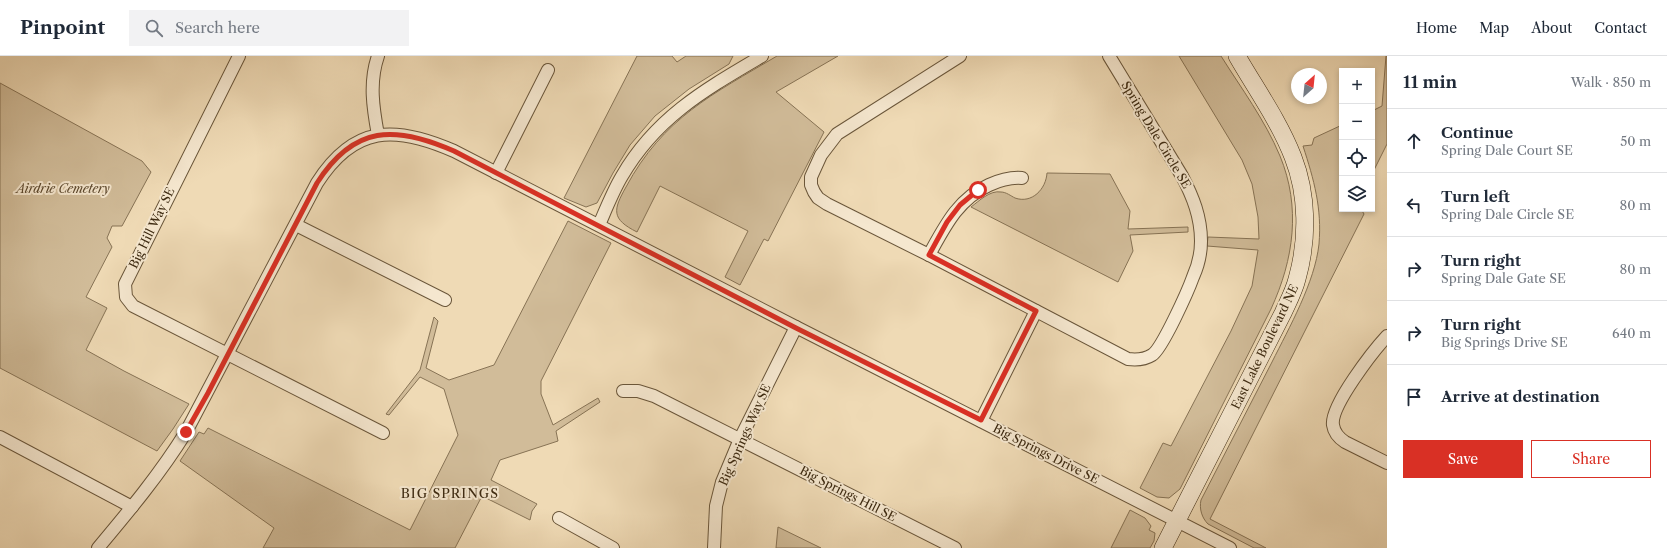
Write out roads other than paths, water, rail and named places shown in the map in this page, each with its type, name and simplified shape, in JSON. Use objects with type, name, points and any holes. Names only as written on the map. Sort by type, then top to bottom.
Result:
[{"type":"main road","name":"East Lake Boulevard NE","points":[[1163,548],[1283,313],[1297,281],[1303,254],[1305,219],[1302,187],[1294,158],[1280,129],[1237,56]]},
{"type":"street","name":"Big Hill Way SE","points":[[239,56],[166,199],[125,284],[126,297],[133,306],[383,433]]},
{"type":"street","points":[[378,56],[374,75],[373,108],[378,134]]},
{"type":"street","name":"Spring Dale Circle SE","points":[[960,56],[836,134],[829,142],[811,176],[811,185],[814,192],[823,201],[1128,359],[1146,358],[1153,355],[1162,345],[1195,270],[1199,258],[1200,233],[1197,210],[1182,176],[1109,56]]},
{"type":"street","points":[[599,226],[622,176],[640,150],[664,122],[692,99],[757,57]]},
{"type":"street","points":[[496,172],[548,70]]},
{"type":"street","name":"Big Springs Drive SE","points":[[98,548],[132,508],[172,456],[228,354],[317,183],[328,166],[341,153],[357,142],[378,134],[398,134],[430,140],[496,172],[796,328],[981,420],[1230,548]]},
{"type":"street","points":[[929,255],[947,222],[960,205],[978,190],[1010,177],[1022,178]]},
{"type":"street","points":[[296,225],[446,300]]},
{"type":"street","points":[[981,420],[1036,311]]},
{"type":"street","name":"Big Springs Way SE","points":[[714,548],[716,506],[722,482],[740,439],[796,328]]},
{"type":"street","points":[[1387,336],[1377,346],[1343,396],[1334,415],[1333,424],[1339,438],[1387,463]]},
{"type":"street","name":"Big Springs Hill SE","points":[[623,391],[638,391],[654,396],[955,548]]},
{"type":"street","points":[[0,437],[132,508]]},
{"type":"street","points":[[559,518],[612,548]]},
{"type":"district","name":"BIG SPRINGS","points":[[450,493]]},
{"type":"park label","name":"Airdrie Cemetery","points":[[63,189]]}]
